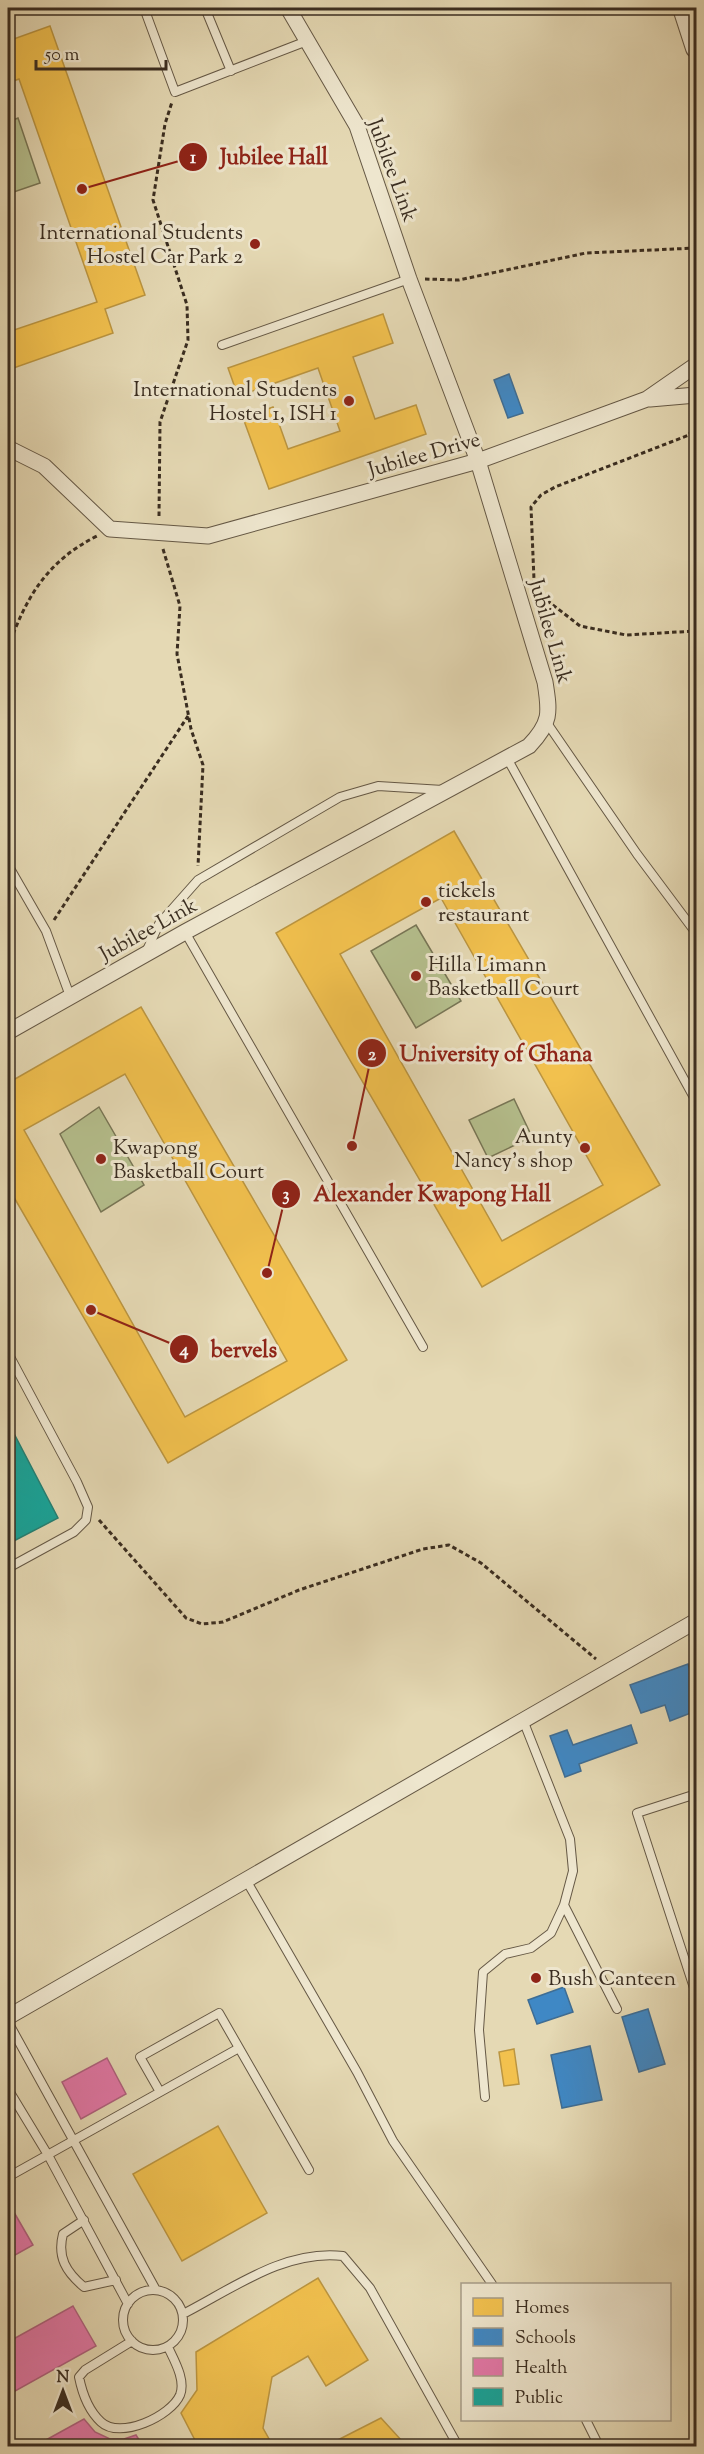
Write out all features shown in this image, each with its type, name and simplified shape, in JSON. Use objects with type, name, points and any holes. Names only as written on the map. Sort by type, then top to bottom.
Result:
[{"type":"street","name":"Jubilee Link","points":[[8,1032],[185,932],[529,746],[547,723],[549,708],[545,682],[478,461],[410,279],[357,126],[288,8]]},
{"type":"street","points":[[683,8],[696,48]]},
{"type":"street","name":"Jubilee Drive","points":[[159,532],[208,536],[478,461],[647,399],[696,365]]},
{"type":"street","name":"Jubilee Drive","points":[[647,399],[696,395]]},
{"type":"street","points":[[8,448],[44,466],[110,529],[159,532]]},
{"type":"street","points":[[8,2017],[522,1719],[696,1621]]},
{"type":"lane","points":[[144,8],[175,92],[307,41]]},
{"type":"lane","points":[[206,8],[231,71]]},
{"type":"lane","points":[[222,345],[410,279]]},
{"type":"lane","points":[[547,723],[696,933]]},
{"type":"lane","points":[[507,758],[696,1101]]},
{"type":"lane","points":[[144,957],[159,924],[198,880],[340,797],[360,789],[398,785],[446,791]]},
{"type":"lane","points":[[8,865],[46,931],[70,996]]},
{"type":"lane","points":[[185,932],[423,1347]]},
{"type":"lane","points":[[8,1353],[88,1507],[86,1520],[74,1532],[8,1568]]},
{"type":"lane","points":[[485,2097],[479,2030],[483,1972],[505,1954],[531,1948],[551,1933],[564,1905],[573,1871],[570,1839],[522,1719]]},
{"type":"lane","points":[[696,1794],[637,1814],[696,1994]]},
{"type":"lane","points":[[246,1880],[357,2072],[393,2141],[491,2283]]},
{"type":"lane","points":[[564,1905],[617,2009]]},
{"type":"lane","points":[[160,2092],[140,2056],[219,2013],[309,2170]]},
{"type":"lane","points":[[8,2022],[156,2290]]},
{"type":"lane","points":[[8,2177],[239,2048]]},
{"type":"lane","points":[[8,2089],[48,2154],[128,2304]]},
{"type":"lane","points":[[84,2220],[63,2234],[60,2247],[64,2266],[84,2287],[116,2280]]},
{"type":"lane","points":[[183,2314],[281,2263],[322,2254],[343,2256],[370,2288],[458,2446]]},
{"type":"lane","points":[[156,2290],[172,2296],[183,2314],[180,2335],[168,2347],[142,2349],[132,2341],[123,2322],[128,2304],[139,2294],[156,2290]]},
{"type":"lane","points":[[132,2341],[85,2370],[79,2377],[82,2393],[102,2423],[117,2428],[142,2425],[169,2410],[181,2393],[179,2368],[168,2347]]},
{"type":"lane","points":[[586,2421],[599,2446]]},
{"type":"path","points":[[175,92],[165,124],[153,200],[187,305],[188,340],[160,422],[159,532],[180,606],[177,654],[188,716],[203,765],[198,838],[198,880]]},
{"type":"path","points":[[410,279],[459,280],[586,253],[696,248]]},
{"type":"path","points":[[696,422],[689,435],[555,486],[541,495],[531,507],[534,580],[531,588],[580,626],[626,635],[696,631]]},
{"type":"path","points":[[8,648],[45,572],[73,548],[110,529]]},
{"type":"path","points":[[46,931],[188,716]]},
{"type":"path","points":[[88,1507],[186,1618],[202,1624],[223,1622],[299,1590],[423,1549],[449,1545],[481,1563],[609,1670]]},
{"type":"green space","points":[[18,118],[40,183],[8,194],[8,122]]},
{"type":"green space","name":"Hilla Limann Basketball Court","points":[[416,925],[461,1001],[416,1028],[371,951]]},
{"type":"green space","points":[[514,1099],[532,1137],[488,1158],[469,1120]]},
{"type":"green space","name":"Kwapong Basketball Court","points":[[99,1107],[144,1185],[101,1212],[60,1134]]},
{"type":"building: Homes","points":[[50,26],[145,295],[105,309],[113,333],[8,370],[8,332],[97,302],[19,79],[8,83],[8,41]]},
{"type":"building: Homes","name":"International Students Hostel 1, ISH 1","points":[[383,314],[393,343],[353,357],[375,419],[416,405],[426,434],[269,489],[243,418],[273,407],[288,449],[340,431],[318,368],[238,396],[228,368]]},
{"type":"building: Homes","points":[[454,831],[660,1185],[482,1287],[276,933]],"holes":[[[441,898],[603,1185],[502,1241],[340,954]]]},
{"type":"building: Homes","points":[[141,1007],[347,1360],[168,1463],[8,1187],[8,1083]],"holes":[[[125,1074],[287,1361],[185,1417],[24,1130]]]},
{"type":"building: Homes","points":[[514,2049],[519,2084],[504,2086],[499,2052]]},
{"type":"building: Homes","points":[[218,2126],[267,2213],[182,2261],[133,2174]]},
{"type":"building: Homes","points":[[318,2278],[368,2360],[326,2386],[308,2356],[272,2377],[263,2428],[273,2446],[198,2446],[181,2413],[197,2390],[196,2352]]},
{"type":"building: Homes","points":[[381,2418],[402,2441],[391,2446],[326,2446]]},
{"type":"building: Schools","points":[[509,374],[523,413],[508,418],[494,380]]},
{"type":"building: Schools","points":[[688,1664],[691,1674],[696,1672],[696,1711],[670,1721],[665,1705],[641,1713],[630,1685]]},
{"type":"building: Schools","points":[[631,1725],[637,1743],[579,1764],[581,1771],[565,1777],[550,1736],[567,1730],[573,1745]]},
{"type":"building: Schools","points":[[564,1987],[573,2012],[537,2024],[528,2000]]},
{"type":"building: Schools","points":[[648,2009],[665,2064],[639,2072],[622,2017]]},
{"type":"building: Schools","points":[[590,2046],[602,2100],[562,2108],[551,2055]]},
{"type":"building: Health","points":[[107,2058],[126,2094],[81,2119],[62,2082]]},
{"type":"building: Health","points":[[15,2214],[33,2245],[8,2259],[8,2218]]},
{"type":"building: Health","points":[[73,2306],[96,2346],[8,2395],[8,2342]]},
{"type":"building: Health","points":[[84,2419],[95,2432],[110,2439],[124,2439],[136,2435],[143,2446],[35,2446]]},
{"type":"building: Public","points":[[8,1422],[58,1518],[8,1544]]},
{"type":"place","name":"Jubilee Hall","points":[[82,189]]},
{"type":"place","name":"International Students Hostel Car Park 2","points":[[255,244]]},
{"type":"place","name":"International Students Hostel 1, ISH 1","points":[[349,401]]},
{"type":"place","name":"tickels restaurant","points":[[426,902]]},
{"type":"place","name":"Hilla Limann Basketball Court","points":[[416,976]]},
{"type":"place","name":"University of Ghana","points":[[352,1146]]},
{"type":"place","name":"Aunty Nancy's shop","points":[[585,1148]]},
{"type":"place","name":"Kwapong Basketball Court","points":[[101,1159]]},
{"type":"place","name":"Alexander Kwapong Hall","points":[[267,1273]]},
{"type":"place","name":"bervels","points":[[91,1310]]},
{"type":"place","name":"Bush Canteen","points":[[536,1978]]}]
